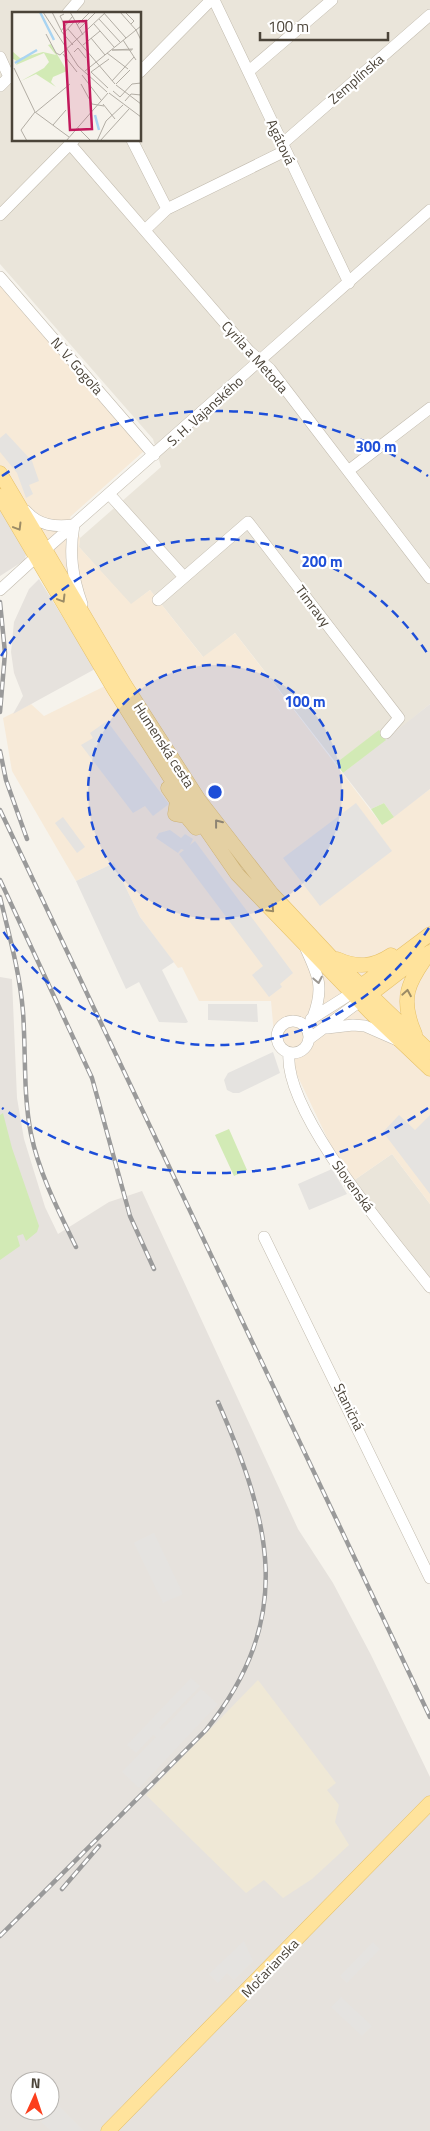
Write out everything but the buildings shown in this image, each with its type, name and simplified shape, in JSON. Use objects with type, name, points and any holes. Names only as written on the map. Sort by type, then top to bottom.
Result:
[{"type":"main road","name":"Humenská cesta","points":[[0,473],[7,496],[169,776],[167,788],[176,801],[175,814],[186,816],[198,833],[211,836],[238,874],[305,945],[361,993],[411,1042],[430,1068]]},
{"type":"main road","name":"Humenská cesta","points":[[41,554],[91,628],[125,685],[200,800],[272,894],[332,957],[361,993]]},
{"type":"main road","points":[[332,957],[348,965],[371,965],[427,944]]},
{"type":"main road","points":[[361,993],[427,944]]},
{"type":"main road","points":[[411,1042],[406,994],[427,944]]},
{"type":"main road","name":"Humenská cesta","points":[[411,1042],[430,1052]]},
{"type":"main road","name":"Močarianska","points":[[108,2131],[430,1803]]},
{"type":"street","points":[[69,12],[80,0]]},
{"type":"street","points":[[141,71],[213,0]]},
{"type":"street","name":"Agátová","points":[[213,0],[249,71],[349,283]]},
{"type":"street","points":[[249,71],[326,2]]},
{"type":"street","name":"Zemplínska","points":[[145,230],[167,210],[284,147],[430,14]]},
{"type":"street","points":[[0,57],[11,74],[0,86]]},
{"type":"street","points":[[132,141],[167,210]]},
{"type":"street","points":[[0,215],[72,142]]},
{"type":"street","name":"Cyrila a Metoda","points":[[72,142],[249,351],[270,368],[430,578]]},
{"type":"street","name":"S. H. Vajanského","points":[[0,590],[110,495],[430,210]]},
{"type":"street","name":"N. V. Gogoľa","points":[[0,277],[154,455]]},
{"type":"street","points":[[348,471],[430,408]]},
{"type":"street","points":[[110,495],[184,577]]},
{"type":"street","points":[[7,496],[34,520],[47,525],[74,525],[71,539],[71,569],[91,628]]},
{"type":"street","name":"Timravy","points":[[158,600],[248,522],[399,718],[386,733]]},
{"type":"street","points":[[305,945],[317,972],[320,985],[319,999],[313,1017]]},
{"type":"street","points":[[361,993],[327,1028],[309,1039],[302,1050],[289,1053],[279,1045],[278,1030],[288,1021],[302,1023],[361,993]]},
{"type":"street","points":[[302,1023],[308,1032],[309,1039]]},
{"type":"street","points":[[327,1028],[353,1024],[365,1026],[411,1042]]},
{"type":"street","name":"Slovenská","points":[[289,1053],[291,1074],[319,1138],[329,1154],[430,1287]]},
{"type":"street","name":"Staničná","points":[[264,1237],[430,1578]]},
{"type":"shaded area","points":[[0,0],[430,0],[430,704],[386,740],[379,731],[336,763],[235,633],[204,658],[150,590],[131,605],[79,547],[80,538],[161,467],[153,439],[0,264]]},
{"type":"shaded area","points":[[0,284],[144,451],[70,517],[80,538],[79,547],[131,604],[150,590],[203,657],[235,633],[382,825],[430,789],[430,1204],[392,1154],[353,1181],[332,1148],[298,1077],[275,1045],[271,1001],[199,1001],[182,967],[178,968],[140,917],[114,863],[76,881],[12,771],[3,718],[31,704],[44,716],[105,686],[0,509]]},
{"type":"shaded area","points":[[6,433],[32,461],[39,481],[29,485],[33,494],[26,498],[17,473],[0,452],[0,438]]},
{"type":"shaded area","points":[[0,509],[26,554],[25,560],[0,576]]},
{"type":"shaded area","points":[[39,579],[95,669],[13,714],[23,696],[14,673],[11,652],[14,622],[29,589]]},
{"type":"shaded area","points":[[430,704],[430,789],[394,817],[384,803],[371,809],[343,773]]},
{"type":"shaded area","points":[[107,721],[169,804],[153,816],[145,806],[133,813],[81,745],[93,738],[90,733]]},
{"type":"shaded area","points":[[356,803],[392,851],[320,906],[283,858]]},
{"type":"shaded area","points":[[63,817],[85,847],[77,853],[55,823]]},
{"type":"shaded area","points":[[170,830],[181,838],[185,834],[193,839],[190,845],[195,841],[293,973],[280,984],[282,987],[269,997],[252,975],[263,966],[179,854],[184,850],[181,849],[178,853],[156,838],[159,833]]},
{"type":"shaded area","points":[[114,863],[140,917],[174,962],[162,970],[188,1022],[186,1023],[159,1022],[139,982],[126,989],[76,881]]},
{"type":"shaded area","points":[[0,977],[12,979],[17,1098],[24,1139],[45,1207],[58,1234],[109,1202],[142,1191],[298,1529],[333,1583],[371,1655],[430,1777],[430,2131],[0,2131]]},
{"type":"shaded area","points":[[208,1004],[257,1004],[258,1022],[208,1020]]},
{"type":"shaded area","points":[[273,1052],[280,1073],[239,1093],[227,1090],[224,1080],[228,1073]]},
{"type":"shaded area","points":[[399,1115],[415,1130],[430,1115],[430,1194],[383,1132]]},
{"type":"shaded area","points":[[392,1154],[430,1204],[430,1295],[353,1181]]},
{"type":"shaded area","points":[[332,1169],[347,1194],[309,1210],[298,1184]]},
{"type":"shaded area","points":[[154,1533],[183,1594],[163,1603],[134,1543]]},
{"type":"shaded area","points":[[191,1678],[200,1686],[159,1728],[162,1730],[201,1689],[218,1704],[139,1788],[122,1772],[156,1737],[153,1735],[136,1753],[127,1745]]},
{"type":"shaded area","points":[[258,1680],[336,1783],[327,1790],[339,1805],[335,1822],[349,1845],[312,1879],[283,1898],[264,1880],[246,1893],[146,1795]]},
{"type":"shaded area","points":[[244,1941],[253,1961],[234,1980],[227,1973],[218,1983],[209,1974]]},
{"type":"shaded area","points":[[373,1942],[380,1949],[347,1983],[340,1976]]},
{"type":"shaded area","points":[[341,1997],[372,2026],[362,2036],[331,2007]]},
{"type":"shaded area","points":[[60,2107],[84,2131],[51,2131],[41,2122],[60,2121]]},
{"type":"green space","points":[[379,730],[386,740],[343,773],[336,763]]},
{"type":"green space","points":[[384,803],[394,817],[382,825],[371,809]]},
{"type":"green space","points":[[3,1113],[12,1148],[39,1226],[37,1232],[26,1241],[23,1234],[17,1236],[20,1246],[0,1260],[0,1115]]},
{"type":"green space","points":[[229,1129],[247,1170],[234,1176],[215,1135]]},
{"type":"railway","points":[[0,602],[5,653],[0,712]]},
{"type":"railway","points":[[0,751],[6,780],[27,839]]},
{"type":"railway","points":[[0,810],[430,1717]]},
{"type":"railway","points":[[0,880],[92,1078],[130,1216],[154,1269]]},
{"type":"railway","points":[[0,897],[22,997],[28,1119],[34,1149],[44,1177],[76,1247]]},
{"type":"railway","points":[[0,1936],[206,1730],[235,1689],[253,1649],[263,1609],[266,1569],[261,1529],[251,1489],[218,1402]]},
{"type":"railway","points":[[62,1889],[99,1846]]}]
